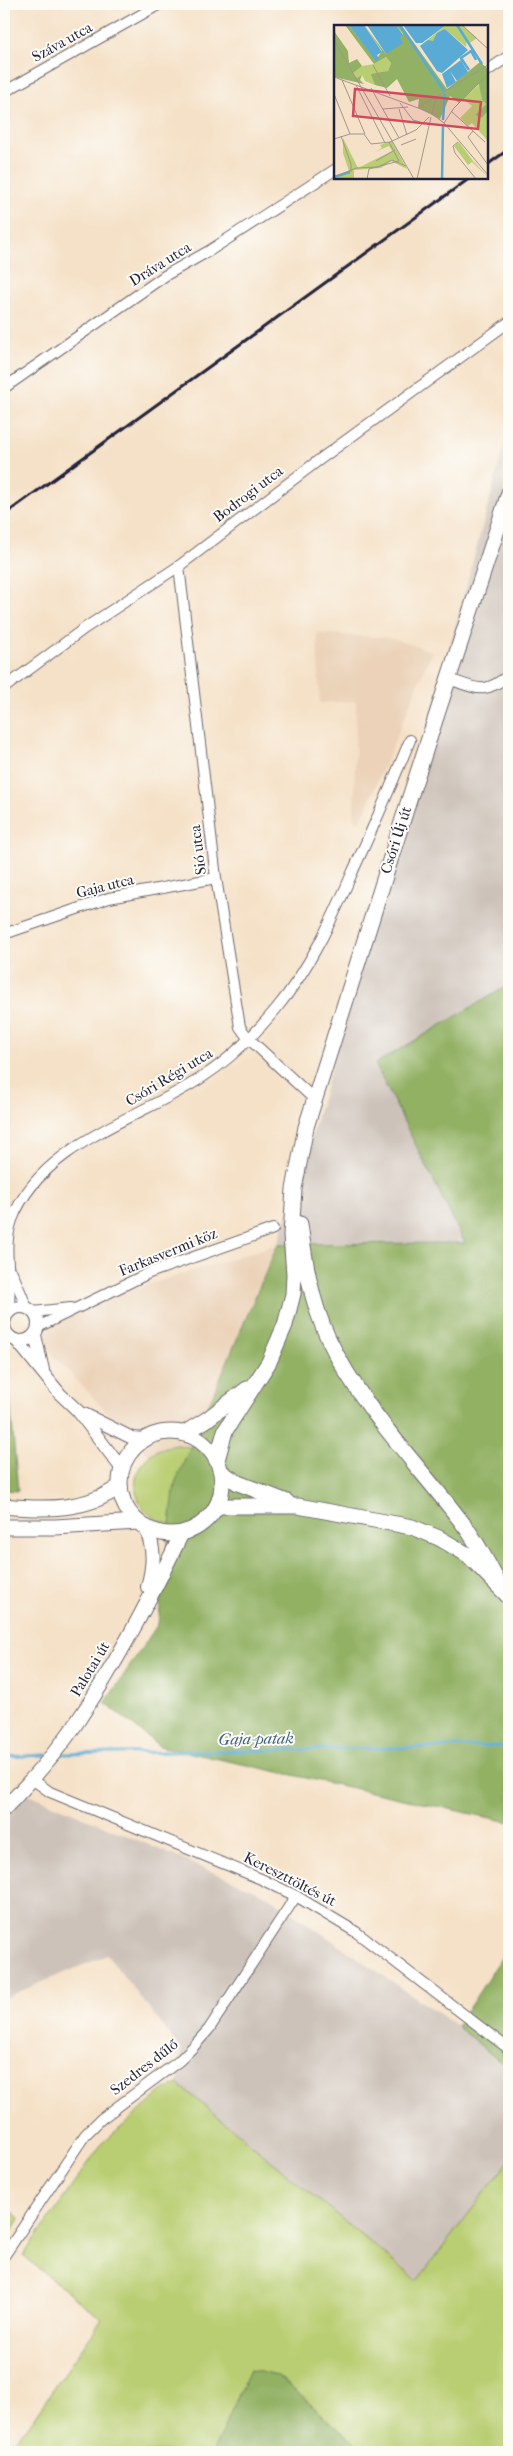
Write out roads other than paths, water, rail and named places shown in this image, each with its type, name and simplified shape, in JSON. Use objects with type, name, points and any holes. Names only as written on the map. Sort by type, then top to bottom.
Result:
[{"type":"main road","name":"Csóri Új út","points":[[294,1189],[301,1145],[314,1099],[509,493]]},
{"type":"main road","points":[[4,1526],[26,1528],[142,1525],[163,1534],[182,1533],[204,1523],[217,1506],[222,1490],[219,1466],[225,1431],[269,1362],[280,1341],[293,1294],[294,1274],[291,1225],[294,1189]]},
{"type":"main road","points":[[294,1189],[309,1287],[327,1336],[340,1363],[372,1409],[465,1526],[499,1584]]},
{"type":"main road","points":[[185,1433],[206,1420],[254,1383]]},
{"type":"main road","points":[[142,1525],[124,1503],[120,1486],[122,1469],[130,1453],[145,1439],[161,1433],[185,1433],[203,1443],[219,1466],[238,1484],[298,1506],[397,1524],[424,1531],[468,1555],[509,1596]]},
{"type":"main road","points":[[4,1506],[24,1508],[86,1503],[120,1486]]},
{"type":"main road","points":[[217,1506],[298,1506]]},
{"type":"main road","name":"Palotai út","points":[[136,1624],[153,1570],[153,1544],[142,1525]]},
{"type":"main road","name":"Palotai út","points":[[35,1776],[70,1732],[136,1624],[182,1533]]},
{"type":"main road","points":[[4,1810],[35,1776]]},
{"type":"street","name":"Száva utca","points":[[4,92],[160,4]]},
{"type":"street","points":[[488,70],[509,56]]},
{"type":"street","name":"Dráva utca","points":[[4,388],[166,275],[209,251],[334,170]]},
{"type":"street","name":"Bodrogi utca","points":[[4,688],[85,628],[179,566],[319,460],[509,322]]},
{"type":"street","name":"Sió utca","points":[[179,566],[216,878],[240,1027],[248,1038],[314,1099]]},
{"type":"street","points":[[449,679],[478,689],[488,689],[509,675]]},
{"type":"street","name":"Csóri Régi utca","points":[[6,1316],[10,1293],[7,1256],[8,1238],[14,1215],[32,1186],[50,1167],[86,1141],[203,1077],[232,1055],[284,998],[316,950],[410,740]]},
{"type":"street","name":"Gaja utca","points":[[4,934],[109,898],[216,878]]},
{"type":"street","name":"Farkasvermi köz","points":[[36,1331],[77,1307],[169,1264],[273,1230]]},
{"type":"street","name":"Csóri Régi utca","points":[[7,1256],[30,1310]]},
{"type":"street","name":"Farkasvermi köz","points":[[30,1310],[77,1307]]},
{"type":"street","points":[[44,1372],[36,1331],[38,1322],[30,1310],[17,1308],[6,1316],[4,1326],[11,1338],[44,1372],[60,1394],[78,1411],[122,1469]]},
{"type":"street","points":[[11,1338],[26,1340],[36,1331]]},
{"type":"street","points":[[78,1411],[132,1438],[145,1439]]},
{"type":"street","name":"Kereszttöltés út","points":[[35,1776],[50,1792],[261,1879],[296,1896],[356,1932],[509,2049]]},
{"type":"street","name":"Szedres dűlő","points":[[4,2256],[85,2135],[101,2119],[179,2061],[209,2028],[296,1896]]},
{"type":"waterway","name":"Gaja-patak","points":[[60,1754],[509,1746]]},
{"type":"waterway","name":"Gaja-patak","points":[[4,1757],[46,1755]]},
{"type":"railway","points":[[488,164],[509,149]]},
{"type":"railway","points":[[4,515],[469,179]]}]
